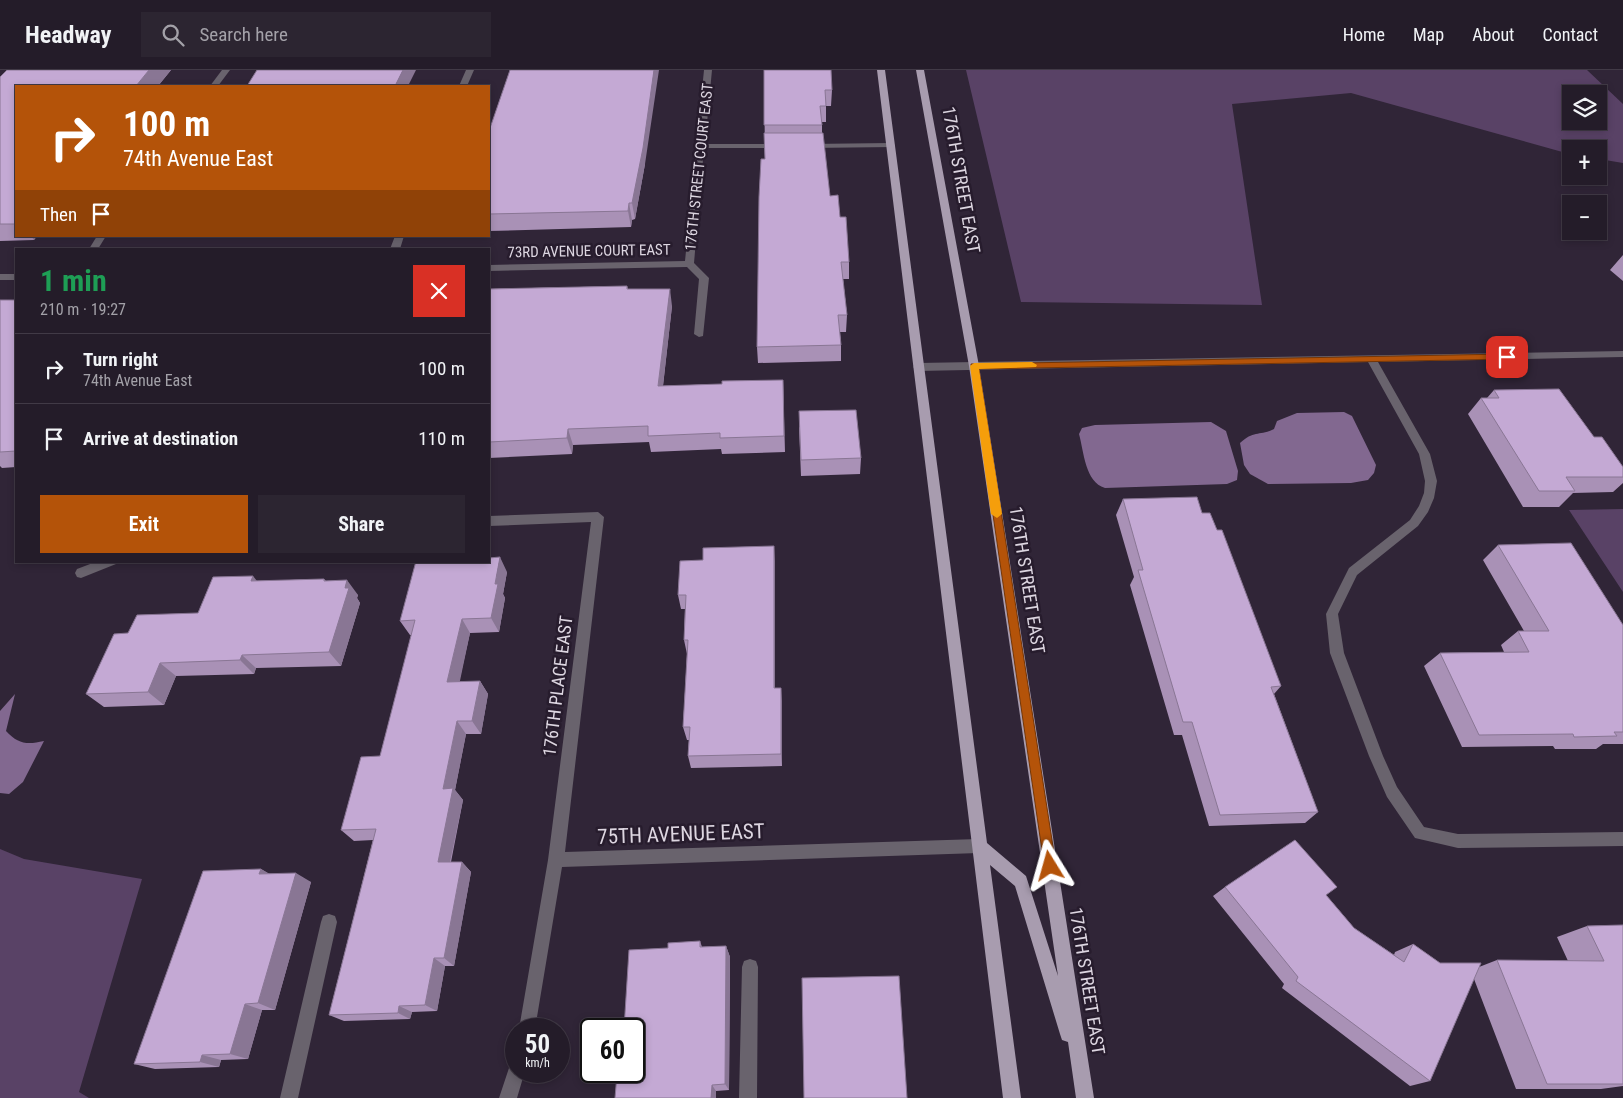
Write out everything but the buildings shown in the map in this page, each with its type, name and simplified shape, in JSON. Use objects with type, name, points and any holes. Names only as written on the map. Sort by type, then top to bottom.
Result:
[{"type":"main road","points":[[882,70],[918,367],[1012,1098]]},
{"type":"main road","name":"176TH STREET EAST","points":[[920,70],[974,366],[1085,1098]]},
{"type":"main road","points":[[979,846],[1021,881],[1081,1072]]},
{"type":"street","points":[[215,85],[226,70]]},
{"type":"street","points":[[463,85],[470,70]]},
{"type":"street","name":"176TH STREET COURT EAST","points":[[689,264],[708,70]]},
{"type":"street","points":[[701,146],[891,145]]},
{"type":"street","points":[[94,248],[101,237]]},
{"type":"street","points":[[689,264],[704,278],[700,334]]},
{"type":"street","name":"73RD AVENUE COURT EAST","points":[[490,268],[689,264]]},
{"type":"street","points":[[0,277],[15,277]]},
{"type":"street","points":[[918,367],[1623,354]]},
{"type":"street","points":[[1372,360],[1421,446],[1432,479],[1430,497],[1414,523],[1353,572],[1332,614],[1337,654],[1392,792],[1420,833],[1458,842],[1623,839]]},
{"type":"street","name":"176TH PLACE EAST","points":[[490,521],[598,517],[556,860]]},
{"type":"street","points":[[81,573],[107,563]]},
{"type":"street","name":"75TH AVENUE EAST","points":[[556,860],[979,846]]},
{"type":"street","points":[[529,1018],[556,860]]},
{"type":"street","points":[[289,1098],[329,922]]},
{"type":"street","points":[[748,1098],[750,967]]},
{"type":"street","points":[[508,1098],[512,1083]]},
{"type":"shaded area","points":[[966,70],[1587,70],[1603,85],[1562,85],[1562,130],[1607,130],[1607,89],[1623,104],[1623,163],[1607,160],[1607,140],[1562,140],[1562,152],[1351,93],[1232,104],[1262,305],[1021,302]]},
{"type":"shaded area","points":[[1344,412],[1352,416],[1376,465],[1374,473],[1368,480],[1351,483],[1268,484],[1250,474],[1244,465],[1240,443],[1253,435],[1274,429],[1277,421],[1297,413]]},
{"type":"shaded area","points":[[1211,422],[1226,431],[1238,471],[1237,480],[1227,484],[1105,488],[1098,485],[1089,473],[1079,434],[1082,428],[1095,425]]},
{"type":"shaded area","points":[[1623,509],[1623,592],[1569,510]]},
{"type":"shaded area","points":[[15,694],[6,731],[19,741],[33,743],[44,741],[23,782],[9,794],[0,793],[0,711]]},
{"type":"shaded area","points":[[0,849],[24,859],[142,879],[79,1092],[89,1098],[0,1098]]},
{"type":"slow traffic","points":[[997,514],[974,366],[1032,365]]},
{"type":"route","points":[[1050,866],[974,366],[1507,357]]}]
